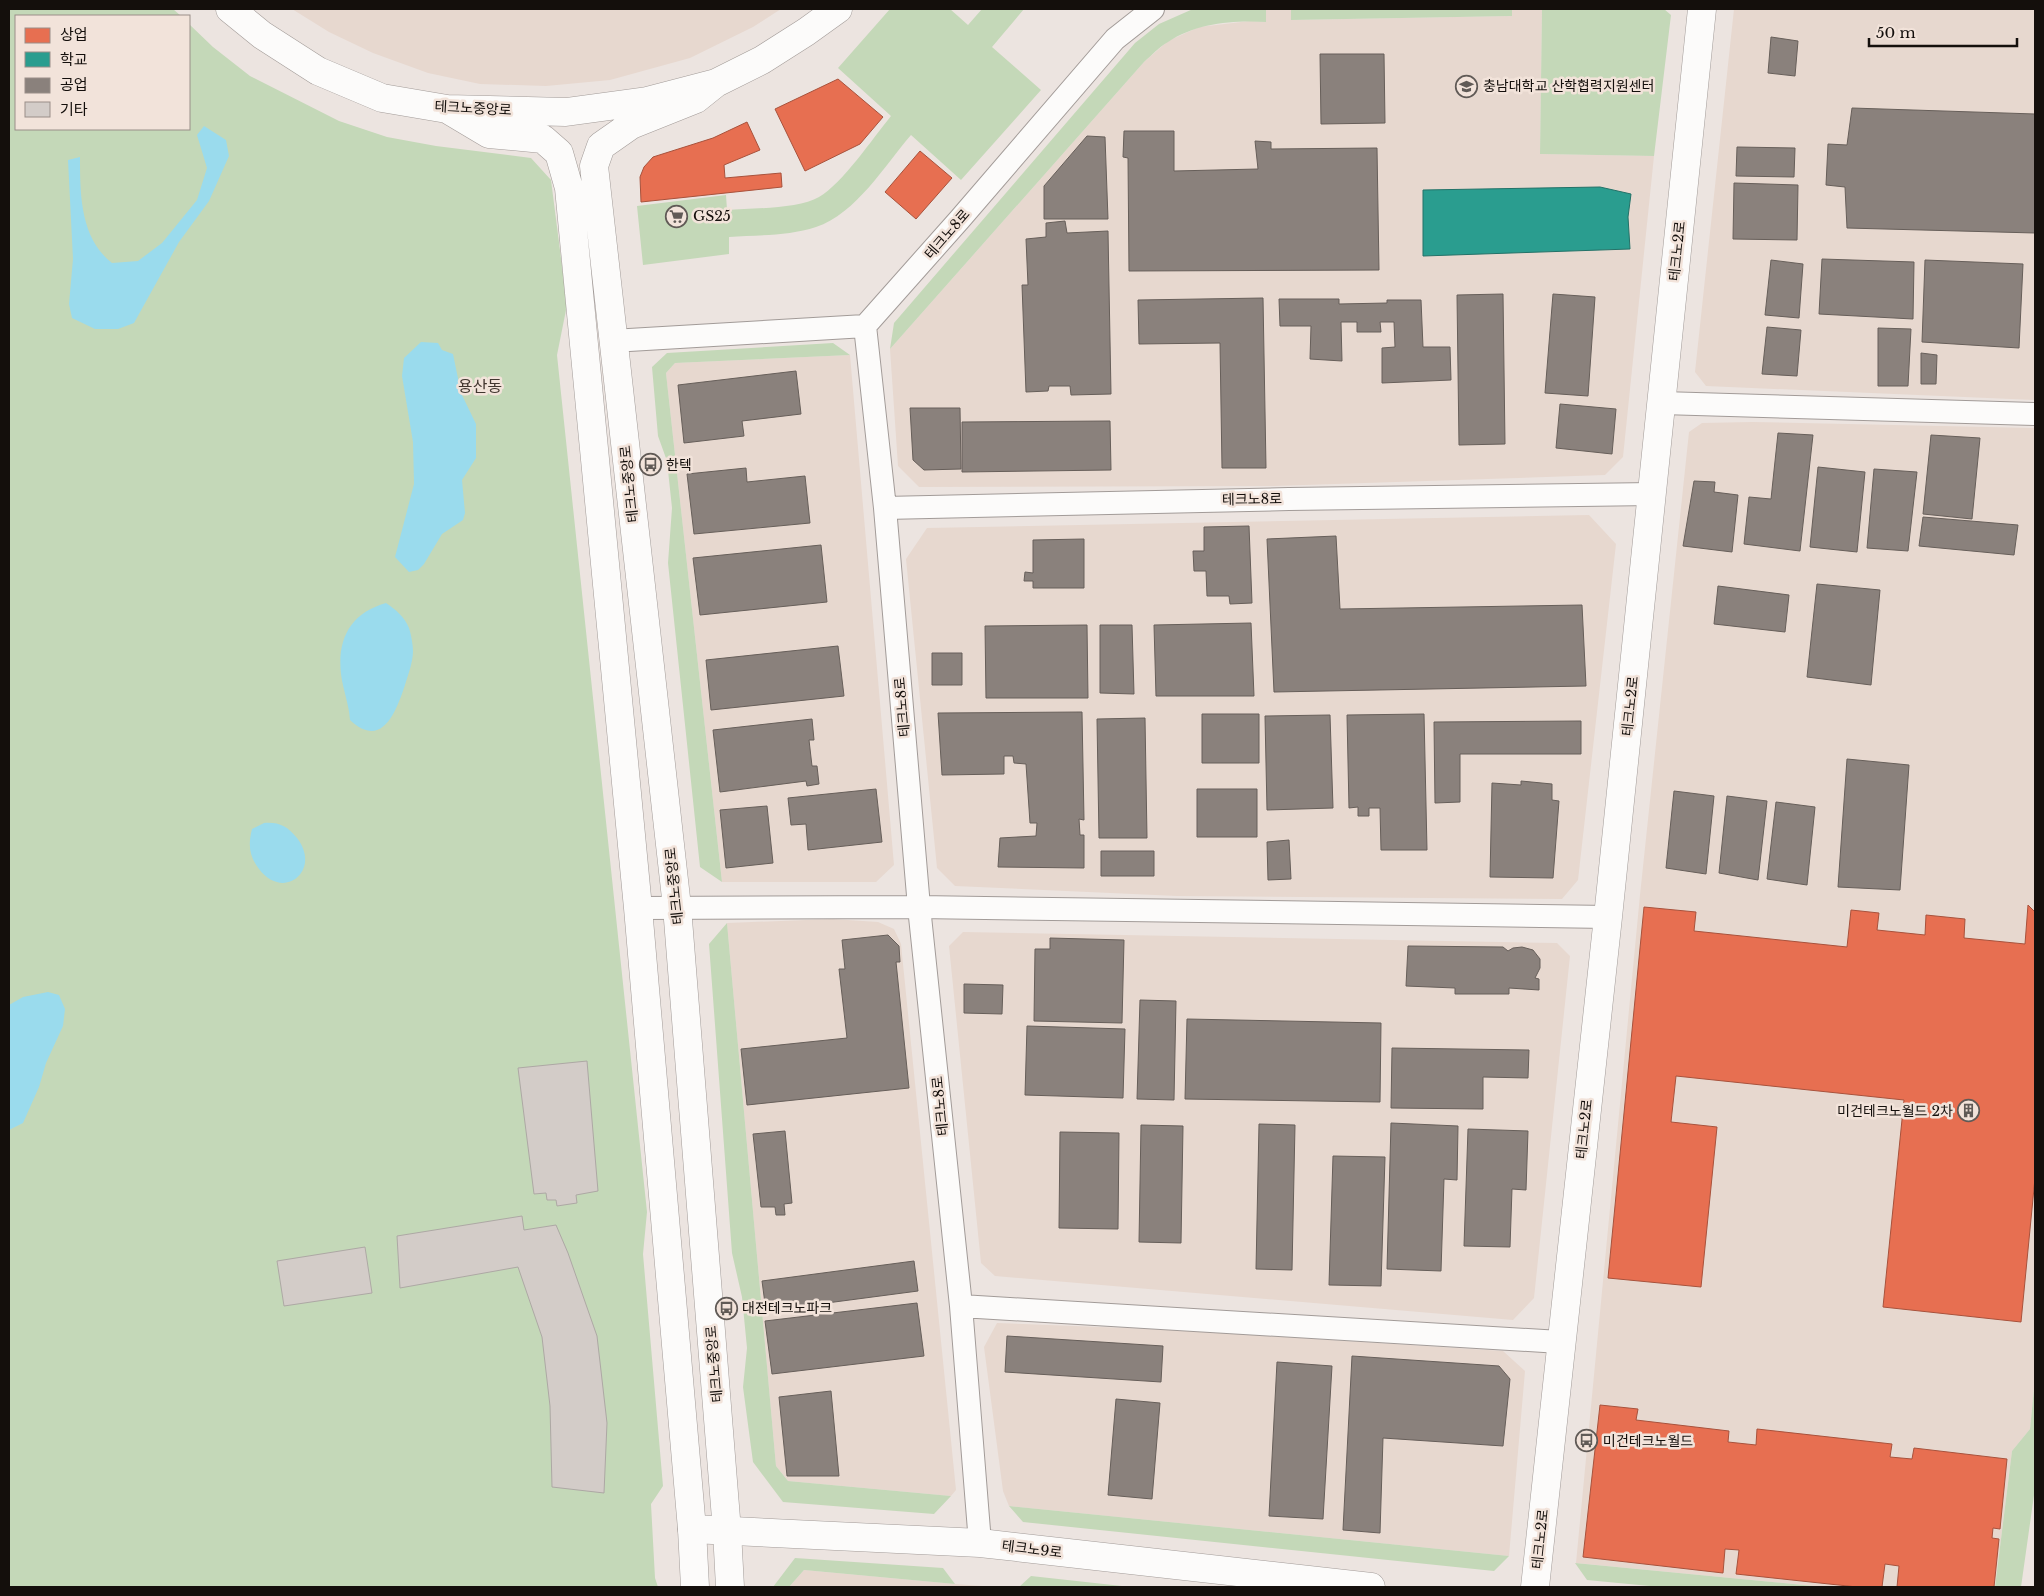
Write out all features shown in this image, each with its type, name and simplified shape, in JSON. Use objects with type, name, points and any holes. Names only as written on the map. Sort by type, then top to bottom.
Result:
[{"type":"main road","name":"테크노중앙로","points":[[230,9],[262,35],[318,71],[382,98],[447,108],[566,112],[594,110],[647,101],[716,83],[762,60],[838,9]]},
{"type":"main road","name":"테크노2로","points":[[1535,1587],[1560,1342],[1608,917],[1702,9]]},
{"type":"main road","points":[[582,187],[594,166],[601,146],[632,125],[696,99],[716,83]]},
{"type":"main road","points":[[447,108],[490,134],[543,139],[559,153],[582,187],[638,908],[692,1529],[695,1587]]},
{"type":"main road","name":"테크노중앙로","points":[[582,187],[612,342],[677,907],[730,1587]]},
{"type":"main road","name":"테크노9로","points":[[692,1529],[980,1543],[1371,1587]]},
{"type":"street","name":"테크노8로","points":[[980,1543],[961,1306],[918,907],[885,508],[865,326],[960,219],[1115,38],[1154,9]]},
{"type":"street","points":[[612,342],[865,326]]},
{"type":"street","points":[[1662,403],[2035,414]]},
{"type":"street","name":"테크노8로","points":[[885,508],[1289,498],[1652,494]]},
{"type":"street","points":[[638,908],[918,907],[1608,917]]},
{"type":"street","points":[[961,1306],[1560,1342]]},
{"type":"shaded area","points":[[292,9],[781,9],[753,27],[690,58],[610,80],[546,86],[480,84],[428,73],[373,53],[329,32]]},
{"type":"shaded area","points":[[1266,9],[1291,9],[1291,20],[1512,16],[1512,9],[1542,9],[1540,154],[1654,156],[1623,457],[1605,475],[1274,486],[919,487],[898,466],[890,349],[1144,62],[1168,41],[1199,27],[1250,21],[1266,22]]},
{"type":"shaded area","points":[[1734,9],[2035,9],[2035,400],[1706,386],[1695,372]]},
{"type":"shaded area","points":[[850,355],[894,865],[876,882],[722,882],[666,373],[675,363]]},
{"type":"shaded area","points":[[1752,422],[2035,428],[2035,1379],[2030,1429],[2012,1451],[1995,1587],[1824,1587],[1576,1563],[1640,895],[1689,432],[1702,423]]},
{"type":"shaded area","points":[[1589,515],[1616,544],[1578,880],[1562,899],[1177,896],[955,886],[937,868],[906,559],[927,528]]},
{"type":"shaded area","points":[[832,919],[878,922],[894,929],[901,944],[956,1490],[951,1496],[788,1481],[776,1466],[727,923]]},
{"type":"shaded area","points":[[963,932],[1557,943],[1570,956],[1534,1298],[1513,1320],[995,1276],[981,1263],[949,946]]},
{"type":"shaded area","points":[[997,1323],[1177,1330],[1503,1351],[1525,1371],[1509,1556],[1009,1506],[1003,1491],[984,1347]]},
{"type":"shaded area","points":[[804,1570],[955,1584],[996,1587],[789,1587]]},
{"type":"green space","points":[[9,9],[173,9],[180,15],[15,15],[15,130],[190,130],[190,25],[213,47],[250,76],[339,121],[387,137],[436,146],[531,158],[551,180],[567,305],[557,355],[647,1212],[643,1254],[663,1486],[651,1504],[655,1578],[658,1587],[9,1587]]},
{"type":"green space","points":[[890,9],[950,9],[968,25],[982,9],[1024,9],[992,47],[1041,90],[961,180],[911,135],[857,200],[830,221],[816,227],[795,232],[729,237],[729,254],[643,265],[637,206],[726,195],[727,210],[788,206],[819,197],[837,182],[857,160],[891,116],[838,68]]},
{"type":"green space","points":[[1193,9],[1266,9],[1266,22],[1228,22],[1203,27],[1179,36],[1165,44],[1144,62],[890,349],[894,323],[1135,43],[1159,24]]},
{"type":"green space","points":[[1291,9],[1512,9],[1512,16],[1291,20]]},
{"type":"green space","points":[[1542,9],[1664,9],[1671,15],[1654,156],[1540,154]]},
{"type":"green space","points":[[833,343],[850,355],[675,363],[666,373],[722,882],[700,867],[668,563],[672,508],[667,461],[658,436],[652,367],[667,353]]},
{"type":"green space","points":[[727,923],[776,1466],[788,1481],[951,1496],[934,1514],[783,1502],[753,1462],[743,1387],[747,1348],[742,1297],[732,1253],[709,944]]},
{"type":"green space","points":[[2035,1379],[2035,1488],[2021,1587],[1995,1587],[2012,1451],[2030,1429]]},
{"type":"green space","points":[[1009,1506],[1509,1556],[1494,1571],[1023,1522]]},
{"type":"green space","points":[[795,1558],[943,1568],[955,1584],[804,1570],[789,1587],[773,1587]]},
{"type":"green space","points":[[1575,1563],[1824,1587],[1660,1587],[1587,1580]]},
{"type":"green space","points":[[1031,1576],[1131,1587],[1019,1587]]},
{"type":"water","points":[[204,126],[226,140],[229,156],[209,201],[179,242],[134,323],[118,329],[95,329],[72,318],[69,304],[73,259],[68,160],[80,157],[80,186],[84,215],[88,228],[101,253],[112,263],[138,261],[162,243],[197,200],[207,168],[197,135]]},
{"type":"water","points":[[421,342],[438,343],[442,350],[453,354],[461,393],[476,424],[476,458],[462,480],[465,513],[463,520],[442,534],[424,564],[418,570],[409,572],[395,557],[414,484],[413,442],[402,376],[404,358]]},
{"type":"water","points":[[386,603],[405,620],[412,640],[413,655],[405,685],[392,716],[379,729],[371,731],[361,728],[350,720],[341,674],[341,649],[344,638],[355,620],[374,607]]},
{"type":"water","points":[[264,823],[278,824],[290,830],[297,838],[304,850],[305,861],[303,871],[297,878],[289,882],[279,883],[269,878],[253,860],[250,845],[252,829]]},
{"type":"water","points":[[48,992],[59,995],[65,1009],[63,1026],[46,1063],[39,1087],[23,1123],[9,1130],[9,1005],[23,997]]},
{"type":"building: 상업","points":[[838,79],[883,117],[860,144],[805,171],[775,109]]},
{"type":"building: 상업","points":[[747,122],[760,150],[724,165],[725,178],[781,173],[782,187],[641,202],[640,177],[644,167],[653,157],[713,138]]},
{"type":"building: 상업","points":[[920,151],[952,178],[916,219],[885,192]]},
{"type":"building: 상업","name":"미건테크노월드 2차","points":[[2028,905],[2035,912],[2035,1178],[2021,1322],[1883,1307],[1904,1100],[1676,1076],[1671,1122],[1717,1127],[1701,1287],[1608,1278],[1644,907],[1696,912],[1694,931],[1847,947],[1851,910],[1879,913],[1877,930],[1925,935],[1926,915],[1965,919],[1964,938],[2025,944]]},
{"type":"building: 상업","points":[[1600,1405],[1638,1409],[1636,1420],[1729,1431],[1728,1442],[1756,1445],[1757,1429],[1892,1444],[1890,1457],[1912,1459],[1914,1448],[2007,1459],[2000,1529],[1993,1528],[1992,1538],[1999,1539],[1994,1587],[1897,1587],[1899,1566],[1885,1564],[1882,1587],[1857,1587],[1736,1574],[1739,1550],[1725,1549],[1723,1573],[1583,1557]]},
{"type":"building: 학교","points":[[1600,187],[1631,194],[1628,217],[1630,249],[1423,256],[1423,190]]},
{"type":"building: 공업","points":[[1771,37],[1798,41],[1795,76],[1768,73]]},
{"type":"building: 공업","points":[[1320,54],[1384,54],[1385,123],[1321,124]]},
{"type":"building: 공업","points":[[1852,108],[2035,114],[2035,233],[1847,228],[1845,187],[1826,185],[1828,144],[1847,145]]},
{"type":"building: 공업","points":[[1124,131],[1174,131],[1174,171],[1258,169],[1255,141],[1271,142],[1271,149],[1377,148],[1379,270],[1129,271],[1128,158],[1123,157]]},
{"type":"building: 공업","points":[[1087,136],[1105,137],[1108,219],[1044,219],[1044,186]]},
{"type":"building: 공업","points":[[1737,147],[1795,148],[1794,177],[1736,176]]},
{"type":"building: 공업","points":[[1734,183],[1798,185],[1797,240],[1733,239]]},
{"type":"building: 공업","points":[[1065,221],[1067,233],[1108,231],[1111,394],[1071,395],[1070,386],[1049,386],[1048,391],[1026,392],[1022,285],[1028,285],[1026,239],[1046,237],[1046,223]]},
{"type":"building: 공업","points":[[1822,259],[1914,262],[1913,319],[1819,314]]},
{"type":"building: 공업","points":[[1771,260],[1803,264],[1799,318],[1765,315]]},
{"type":"building: 공업","points":[[1925,260],[2023,264],[2019,348],[1922,342]]},
{"type":"building: 공업","points":[[1503,294],[1505,444],[1459,445],[1457,295]]},
{"type":"building: 공업","points":[[1553,294],[1595,297],[1588,396],[1545,393]]},
{"type":"building: 공업","points":[[1263,298],[1266,468],[1222,468],[1220,343],[1139,344],[1138,300]]},
{"type":"building: 공업","points":[[1279,299],[1339,299],[1339,304],[1387,303],[1387,300],[1421,300],[1423,347],[1450,347],[1451,380],[1382,383],[1382,348],[1395,347],[1394,322],[1380,322],[1381,332],[1357,332],[1357,322],[1341,322],[1342,361],[1310,359],[1311,326],[1280,326]]},
{"type":"building: 공업","points":[[1767,327],[1801,330],[1797,376],[1762,374]]},
{"type":"building: 공업","points":[[1878,328],[1911,329],[1908,386],[1878,386]]},
{"type":"building: 공업","points":[[1921,353],[1937,355],[1936,384],[1921,384]]},
{"type":"building: 공업","points":[[796,371],[801,414],[742,421],[744,436],[684,443],[678,385]]},
{"type":"building: 공업","points":[[1560,404],[1616,409],[1612,454],[1556,448]]},
{"type":"building: 공업","points":[[910,408],[960,408],[961,469],[924,470],[913,460]]},
{"type":"building: 공업","points":[[1110,421],[1111,470],[962,472],[962,422]]},
{"type":"building: 공업","points":[[1778,433],[1813,435],[1800,551],[1744,544],[1749,497],[1771,499]]},
{"type":"building: 공업","points":[[1931,435],[1980,438],[1972,519],[1923,514]]},
{"type":"building: 공업","points":[[1818,467],[1865,472],[1857,552],[1810,547]]},
{"type":"building: 공업","points":[[746,468],[747,482],[805,476],[810,523],[694,534],[687,474]]},
{"type":"building: 공업","points":[[1874,469],[1917,472],[1908,551],[1867,548]]},
{"type":"building: 공업","points":[[1694,481],[1715,482],[1714,492],[1738,495],[1732,552],[1683,546]]},
{"type":"building: 공업","points":[[1923,517],[2018,525],[2014,555],[1919,546]]},
{"type":"building: 공업","points":[[1249,526],[1252,603],[1230,604],[1229,596],[1207,596],[1206,571],[1194,571],[1193,551],[1204,551],[1204,527]]},
{"type":"building: 공업","points":[[1336,536],[1340,609],[1582,605],[1586,686],[1274,692],[1267,539]]},
{"type":"building: 공업","points":[[1084,539],[1084,588],[1033,588],[1033,581],[1024,581],[1025,572],[1033,573],[1033,540]]},
{"type":"building: 공업","points":[[821,545],[827,602],[700,615],[693,558]]},
{"type":"building: 공업","points":[[1817,584],[1880,590],[1871,685],[1807,677]]},
{"type":"building: 공업","points":[[1718,586],[1789,595],[1785,632],[1714,624]]},
{"type":"building: 공업","points":[[1251,623],[1254,696],[1156,696],[1154,625]]},
{"type":"building: 공업","points":[[1087,625],[1088,698],[986,698],[985,626]]},
{"type":"building: 공업","points":[[1100,625],[1132,625],[1134,694],[1100,693]]},
{"type":"building: 공업","points":[[838,646],[844,696],[711,710],[706,660]]},
{"type":"building: 공업","points":[[932,653],[962,653],[962,685],[932,685]]},
{"type":"building: 공업","points":[[1082,712],[1084,820],[1079,819],[1080,835],[1084,835],[1084,868],[998,867],[1000,838],[1036,836],[1037,823],[1030,823],[1026,764],[1014,763],[1013,756],[1004,756],[1004,774],[942,775],[938,713]]},
{"type":"building: 공업","points":[[1202,714],[1259,714],[1259,763],[1202,763]]},
{"type":"building: 공업","points":[[1424,714],[1427,850],[1381,850],[1380,808],[1369,808],[1369,816],[1358,816],[1358,807],[1349,808],[1347,715]]},
{"type":"building: 공업","points":[[1330,715],[1333,808],[1267,810],[1265,716]]},
{"type":"building: 공업","points":[[1145,718],[1147,838],[1099,838],[1097,719]]},
{"type":"building: 공업","points":[[812,719],[814,740],[809,740],[812,766],[817,766],[819,784],[807,786],[806,781],[720,792],[713,730]]},
{"type":"building: 공업","points":[[1581,721],[1581,754],[1460,754],[1460,802],[1435,803],[1434,722]]},
{"type":"building: 공업","points":[[1847,759],[1909,765],[1900,890],[1838,887]]},
{"type":"building: 공업","points":[[1521,781],[1552,784],[1552,800],[1559,801],[1553,878],[1490,877],[1492,783],[1521,785]]},
{"type":"building: 공업","points":[[876,789],[882,842],[808,850],[806,824],[791,825],[788,798]]},
{"type":"building: 공업","points":[[1197,789],[1257,789],[1257,837],[1197,837]]},
{"type":"building: 공업","points":[[1674,791],[1714,796],[1706,874],[1666,868]]},
{"type":"building: 공업","points":[[1727,796],[1767,801],[1758,880],[1719,873]]},
{"type":"building: 공업","points":[[1776,802],[1815,807],[1807,885],[1767,879]]},
{"type":"building: 공업","points":[[767,806],[773,863],[726,868],[720,810]]},
{"type":"building: 공업","points":[[1289,840],[1291,879],[1268,880],[1267,842]]},
{"type":"building: 공업","points":[[1101,851],[1154,851],[1154,876],[1101,876]]},
{"type":"building: 공업","points":[[888,935],[899,946],[900,962],[896,962],[909,1088],[747,1105],[741,1049],[847,1038],[839,969],[845,969],[842,940]]},
{"type":"building: 공업","points":[[1050,938],[1124,940],[1122,1023],[1034,1021],[1035,949],[1050,949]]},
{"type":"building: 공업","points":[[1408,946],[1503,947],[1508,951],[1513,948],[1522,947],[1533,950],[1540,959],[1540,968],[1535,978],[1539,979],[1539,990],[1509,988],[1509,994],[1455,994],[1455,988],[1406,986]]},
{"type":"building: 공업","points":[[964,984],[1003,985],[1002,1014],[964,1013]]},
{"type":"building: 공업","points":[[1140,1000],[1176,1001],[1174,1100],[1137,1099]]},
{"type":"building: 공업","points":[[1187,1019],[1381,1023],[1380,1102],[1185,1099]]},
{"type":"building: 공업","points":[[1027,1026],[1125,1029],[1123,1098],[1025,1095]]},
{"type":"building: 공업","points":[[1392,1048],[1529,1050],[1528,1078],[1483,1077],[1483,1109],[1391,1108]]},
{"type":"building: 공업","points":[[1391,1123],[1458,1126],[1457,1180],[1444,1179],[1441,1271],[1387,1269]]},
{"type":"building: 공업","points":[[1259,1124],[1295,1125],[1292,1270],[1256,1269]]},
{"type":"building: 공업","points":[[1141,1125],[1183,1126],[1181,1243],[1139,1242]]},
{"type":"building: 공업","points":[[1468,1129],[1528,1131],[1526,1190],[1512,1189],[1510,1247],[1464,1246]]},
{"type":"building: 공업","points":[[785,1131],[792,1203],[784,1204],[785,1215],[776,1215],[775,1207],[761,1207],[753,1134]]},
{"type":"building: 공업","points":[[1060,1132],[1119,1133],[1118,1229],[1059,1228]]},
{"type":"building: 공업","points":[[1333,1156],[1385,1157],[1381,1286],[1329,1285]]},
{"type":"building: 공업","points":[[914,1261],[918,1291],[766,1311],[762,1281]]},
{"type":"building: 공업","points":[[917,1303],[924,1356],[772,1374],[765,1321]]},
{"type":"building: 공업","points":[[1007,1336],[1163,1346],[1161,1382],[1005,1372]]},
{"type":"building: 공업","points":[[1352,1356],[1499,1366],[1510,1379],[1503,1446],[1383,1438],[1380,1533],[1343,1530]]},
{"type":"building: 공업","points":[[1277,1362],[1332,1366],[1323,1519],[1269,1516]]},
{"type":"building: 공업","points":[[831,1391],[839,1476],[787,1476],[779,1397]]},
{"type":"building: 공업","points":[[1116,1399],[1160,1403],[1152,1499],[1108,1495]]},
{"type":"building: 기타","points":[[587,1061],[598,1191],[576,1195],[577,1203],[557,1206],[556,1200],[547,1200],[546,1193],[534,1194],[518,1068]]},
{"type":"building: 기타","points":[[522,1216],[524,1230],[556,1225],[568,1253],[597,1336],[607,1423],[604,1493],[552,1487],[550,1406],[542,1337],[518,1267],[400,1288],[397,1236]]},
{"type":"building: 기타","points":[[365,1247],[372,1293],[284,1306],[277,1261]]},
{"type":"place","name":"충남대학교 산학협력지원센터","points":[[1467,86]]},
{"type":"place","name":"GS25","points":[[677,216]]},
{"type":"place","name":"한텍","points":[[650,465]]},
{"type":"place","name":"미건테크노월드 2차","points":[[1969,1111]]},
{"type":"place","name":"대전테크노파크","points":[[726,1308]]},
{"type":"place","name":"미건테크노월드","points":[[1587,1441]]},
{"type":"district","name":"용산동","points":[[480,386]]}]
